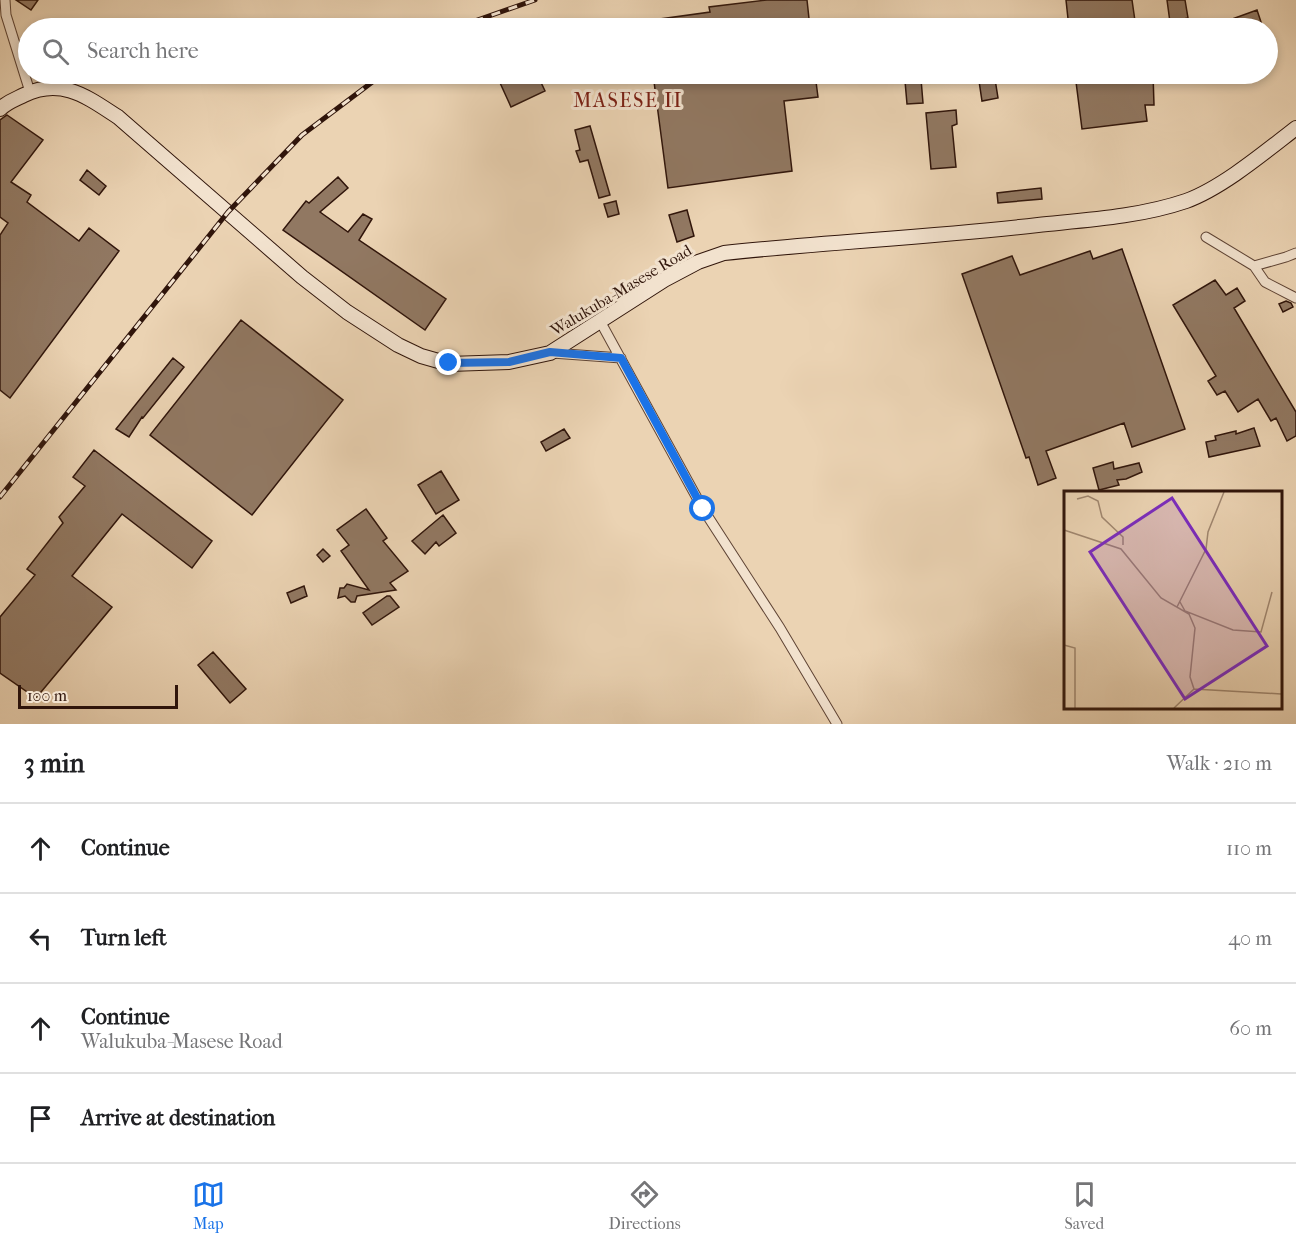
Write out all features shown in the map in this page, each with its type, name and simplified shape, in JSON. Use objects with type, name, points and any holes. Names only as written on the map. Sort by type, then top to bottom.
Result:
[{"type":"street","points":[[5,0],[6,15],[18,54]]},
{"type":"street","points":[[28,84],[30,92]]},
{"type":"street","name":"Walukuba-Masese Road","points":[[0,108],[30,92],[44,88],[58,87],[86,96],[118,117],[302,277],[347,312],[398,345],[421,356],[449,363],[509,362],[550,352],[664,280],[698,262],[724,253],[955,235],[1155,210],[1208,191],[1296,128]]},
{"type":"street","points":[[1206,237],[1254,266],[1265,282],[1296,298]]},
{"type":"street","points":[[1254,266],[1286,258],[1296,253]]},
{"type":"street","points":[[600,321],[703,509],[780,628],[837,724]]},
{"type":"street","points":[[550,352],[621,358]]},
{"type":"building","points":[[16,0],[38,0],[31,10]]},
{"type":"building","points":[[767,0],[807,0],[809,18],[667,18],[710,12],[709,7]]},
{"type":"building","points":[[1066,0],[1132,0],[1135,18],[1068,18]]},
{"type":"building","points":[[1167,0],[1185,0],[1188,18],[1169,18]]},
{"type":"building","points":[[1257,10],[1260,18],[1235,18]]},
{"type":"building","points":[[501,84],[542,84],[545,91],[511,107]]},
{"type":"building","points":[[654,84],[816,84],[818,97],[784,101],[792,171],[668,188]]},
{"type":"building","points":[[905,84],[921,84],[923,103],[907,104]]},
{"type":"building","points":[[979,84],[996,84],[998,98],[982,101]]},
{"type":"building","points":[[1076,84],[1153,84],[1154,105],[1145,105],[1147,121],[1082,129]]},
{"type":"building","points":[[956,110],[957,124],[952,126],[956,167],[931,169],[926,113]]},
{"type":"building","points":[[7,115],[43,140],[11,182],[31,195],[27,202],[79,241],[89,228],[119,251],[10,398],[0,390],[0,235],[8,223],[0,217],[0,120]]},
{"type":"building","points":[[590,126],[610,195],[599,198],[588,160],[580,162],[576,151],[580,150],[575,130]]},
{"type":"building","points":[[87,170],[106,186],[99,195],[80,180]]},
{"type":"building","points":[[338,177],[348,188],[320,212],[348,232],[363,214],[372,219],[359,240],[446,299],[425,330],[283,230],[306,201],[309,203]]},
{"type":"building","points":[[1041,188],[1042,199],[998,203],[997,193]]},
{"type":"building","points":[[616,201],[619,214],[608,217],[604,204]]},
{"type":"building","points":[[687,210],[694,236],[677,242],[669,215]]},
{"type":"building","points":[[1122,249],[1185,429],[1132,447],[1124,423],[1046,451],[1056,478],[1038,485],[1029,457],[1026,458],[962,274],[1012,256],[1020,275],[1090,251],[1093,259]]},
{"type":"building","points":[[1215,280],[1226,295],[1237,288],[1245,301],[1234,308],[1296,412],[1296,436],[1287,441],[1276,418],[1271,421],[1258,399],[1238,412],[1225,391],[1217,395],[1208,381],[1216,376],[1173,305]]},
{"type":"building","points":[[1286,301],[1293,307],[1283,312],[1279,304]]},
{"type":"building","points":[[241,320],[343,400],[252,515],[150,435]]},
{"type":"building","points":[[173,358],[184,367],[142,417],[129,437],[116,429]]},
{"type":"building","points":[[1254,428],[1260,446],[1209,457],[1206,442],[1216,440],[1215,436],[1236,431],[1236,434]]},
{"type":"building","points":[[564,429],[570,438],[546,451],[541,442]]},
{"type":"building","points":[[94,450],[212,541],[192,568],[122,514],[72,576],[112,607],[36,698],[0,673],[0,617],[35,575],[27,569],[63,523],[59,517],[85,486],[73,477]]},
{"type":"building","points":[[1113,462],[1114,469],[1139,463],[1142,472],[1117,480],[1119,485],[1099,490],[1093,468]]},
{"type":"building","points":[[441,471],[459,500],[436,514],[418,485]]},
{"type":"building","points":[[366,509],[387,538],[383,541],[408,571],[390,583],[396,590],[357,596],[355,602],[351,602],[345,596],[338,598],[340,588],[344,588],[347,584],[369,590],[341,551],[349,545],[337,530]]},
{"type":"building","points":[[443,515],[456,533],[439,546],[436,542],[425,554],[412,541]]},
{"type":"building","points":[[323,549],[330,556],[323,562],[317,555]]},
{"type":"building","points":[[304,586],[307,596],[291,603],[287,593]]},
{"type":"building","points":[[390,596],[399,607],[372,625],[363,613]]},
{"type":"building","points":[[213,652],[246,689],[230,703],[198,665]]},
{"type":"railway","points":[[483,18],[535,0]]},
{"type":"railway","points":[[0,497],[228,212],[302,135],[370,84]]},
{"type":"district","name":"MASESE II","points":[[628,100]]},
{"type":"route","points":[[449,363],[509,362],[550,352],[621,358],[703,509]]}]
